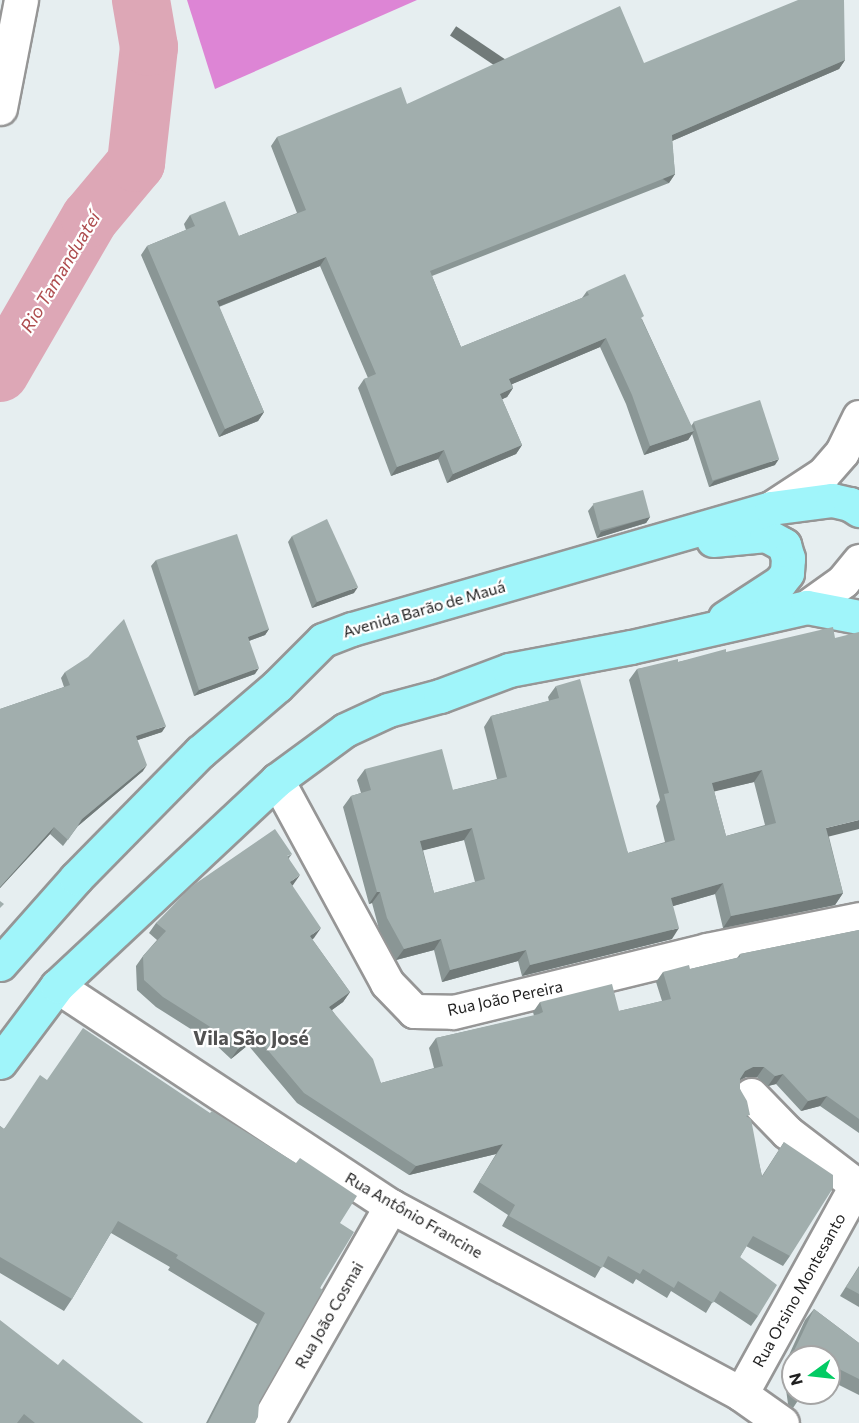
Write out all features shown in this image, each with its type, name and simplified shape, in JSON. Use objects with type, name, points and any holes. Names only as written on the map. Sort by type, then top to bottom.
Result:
[{"type":"main road","points":[[771,508],[832,500],[850,504],[859,510]]},
{"type":"main road","name":"Avenida Barão de Mauá","points":[[0,964],[76,878],[200,752],[277,686],[323,640],[351,629],[771,508]]},
{"type":"main road","points":[[692,531],[711,541],[766,535],[784,545],[788,558],[787,573],[780,582],[706,630]]},
{"type":"main road","points":[[0,1062],[57,986],[277,780],[345,730],[388,710],[440,696],[509,670],[807,607],[859,617]]},
{"type":"street","points":[[0,108],[21,0]]},
{"type":"street","name":"Avenida Barão de Mauá","points":[[771,508],[822,474],[842,452],[859,417]]},
{"type":"street","points":[[807,607],[843,581],[859,561]]},
{"type":"street","name":"Rua João Pereira","points":[[277,780],[387,983],[414,1011],[453,1012],[707,950],[859,919]]},
{"type":"street","name":"Rua Antônio Francine","points":[[57,986],[392,1206],[741,1394],[782,1423]]},
{"type":"street","points":[[751,1095],[787,1132],[858,1186]]},
{"type":"street","name":"Rua Orsino Montesanto","points":[[741,1394],[858,1186]]},
{"type":"street","name":"Rua João Cosmai","points":[[267,1423],[392,1206]]},
{"type":"shaded area","points":[[187,0],[417,0],[215,89]]},
{"type":"building","points":[[798,0],[844,0],[845,60],[672,135],[675,174],[430,271],[461,347],[589,295],[587,291],[625,274],[644,316],[641,318],[694,431],[650,446],[632,395],[606,338],[509,379],[513,388],[500,394],[522,445],[453,474],[444,450],[397,467],[364,379],[376,374],[326,257],[217,301],[264,412],[225,429],[147,246],[195,226],[190,215],[225,201],[239,236],[306,210],[277,137],[401,87],[407,104],[620,6],[644,63]]},
{"type":"building","points":[[760,400],[779,459],[713,481],[693,422]]},
{"type":"building","points":[[643,490],[650,517],[600,531],[593,503]]},
{"type":"building","points":[[327,519],[358,587],[317,602],[292,536]]},
{"type":"building","points":[[237,534],[269,629],[248,637],[259,668],[199,690],[156,560]]},
{"type":"building","points":[[124,619],[166,726],[136,736],[147,765],[82,819],[68,840],[54,827],[0,887],[0,709],[70,685],[65,672],[88,657]]},
{"type":"building","points":[[833,627],[835,638],[859,632],[859,820],[826,828],[843,893],[731,916],[723,883],[671,898],[679,928],[530,965],[526,950],[450,970],[441,939],[404,949],[387,918],[380,892],[377,892],[351,796],[371,790],[365,769],[442,749],[453,790],[507,777],[491,716],[559,698],[556,686],[580,679],[628,853],[675,840],[664,794],[669,793],[637,669],[678,659],[678,662],[726,649],[726,652]],"holes":[[[762,770],[776,823],[726,836],[712,783]],[[472,828],[485,879],[434,893],[420,841]]]},
{"type":"building","points":[[275,829],[292,854],[287,856],[300,875],[290,882],[321,928],[310,936],[350,992],[329,1007],[373,1059],[381,1083],[443,1066],[436,1038],[539,1014],[543,1012],[540,1002],[612,984],[619,1011],[671,999],[663,972],[689,965],[690,969],[740,957],[740,954],[859,930],[859,1119],[827,1096],[808,1101],[783,1074],[775,1076],[764,1067],[753,1067],[745,1071],[740,1079],[740,1089],[747,1101],[750,1115],[746,1116],[751,1119],[762,1177],[784,1142],[833,1175],[833,1188],[790,1256],[753,1236],[740,1257],[777,1285],[758,1316],[720,1291],[713,1303],[678,1281],[674,1288],[643,1269],[640,1274],[608,1256],[602,1268],[509,1216],[515,1205],[479,1182],[503,1144],[416,1166],[304,1093],[255,1035],[238,1049],[223,1035],[163,997],[144,980],[143,956],[166,931],[156,923],[192,886]]},
{"type":"building","points":[[83,1028],[210,1113],[212,1111],[296,1163],[300,1158],[357,1196],[340,1223],[354,1232],[320,1288],[323,1290],[259,1402],[258,1417],[255,1423],[208,1423],[265,1313],[176,1258],[178,1255],[118,1221],[72,1299],[0,1257],[0,1126],[4,1129],[40,1075],[47,1080]]},
{"type":"building","points":[[859,1267],[859,1294],[846,1287]]},
{"type":"building","points":[[814,1309],[859,1343],[859,1379],[841,1370],[841,1345],[797,1345]]},
{"type":"building","points":[[0,1320],[58,1365],[63,1359],[143,1423],[35,1423],[24,1414],[17,1423],[0,1423]]},
{"type":"waterway","name":"Rio Tamanduateí","points":[[0,373],[90,218],[136,163],[149,47],[141,0]]},
{"type":"district","name":"Vila São José","points":[[251,1037]]}]
